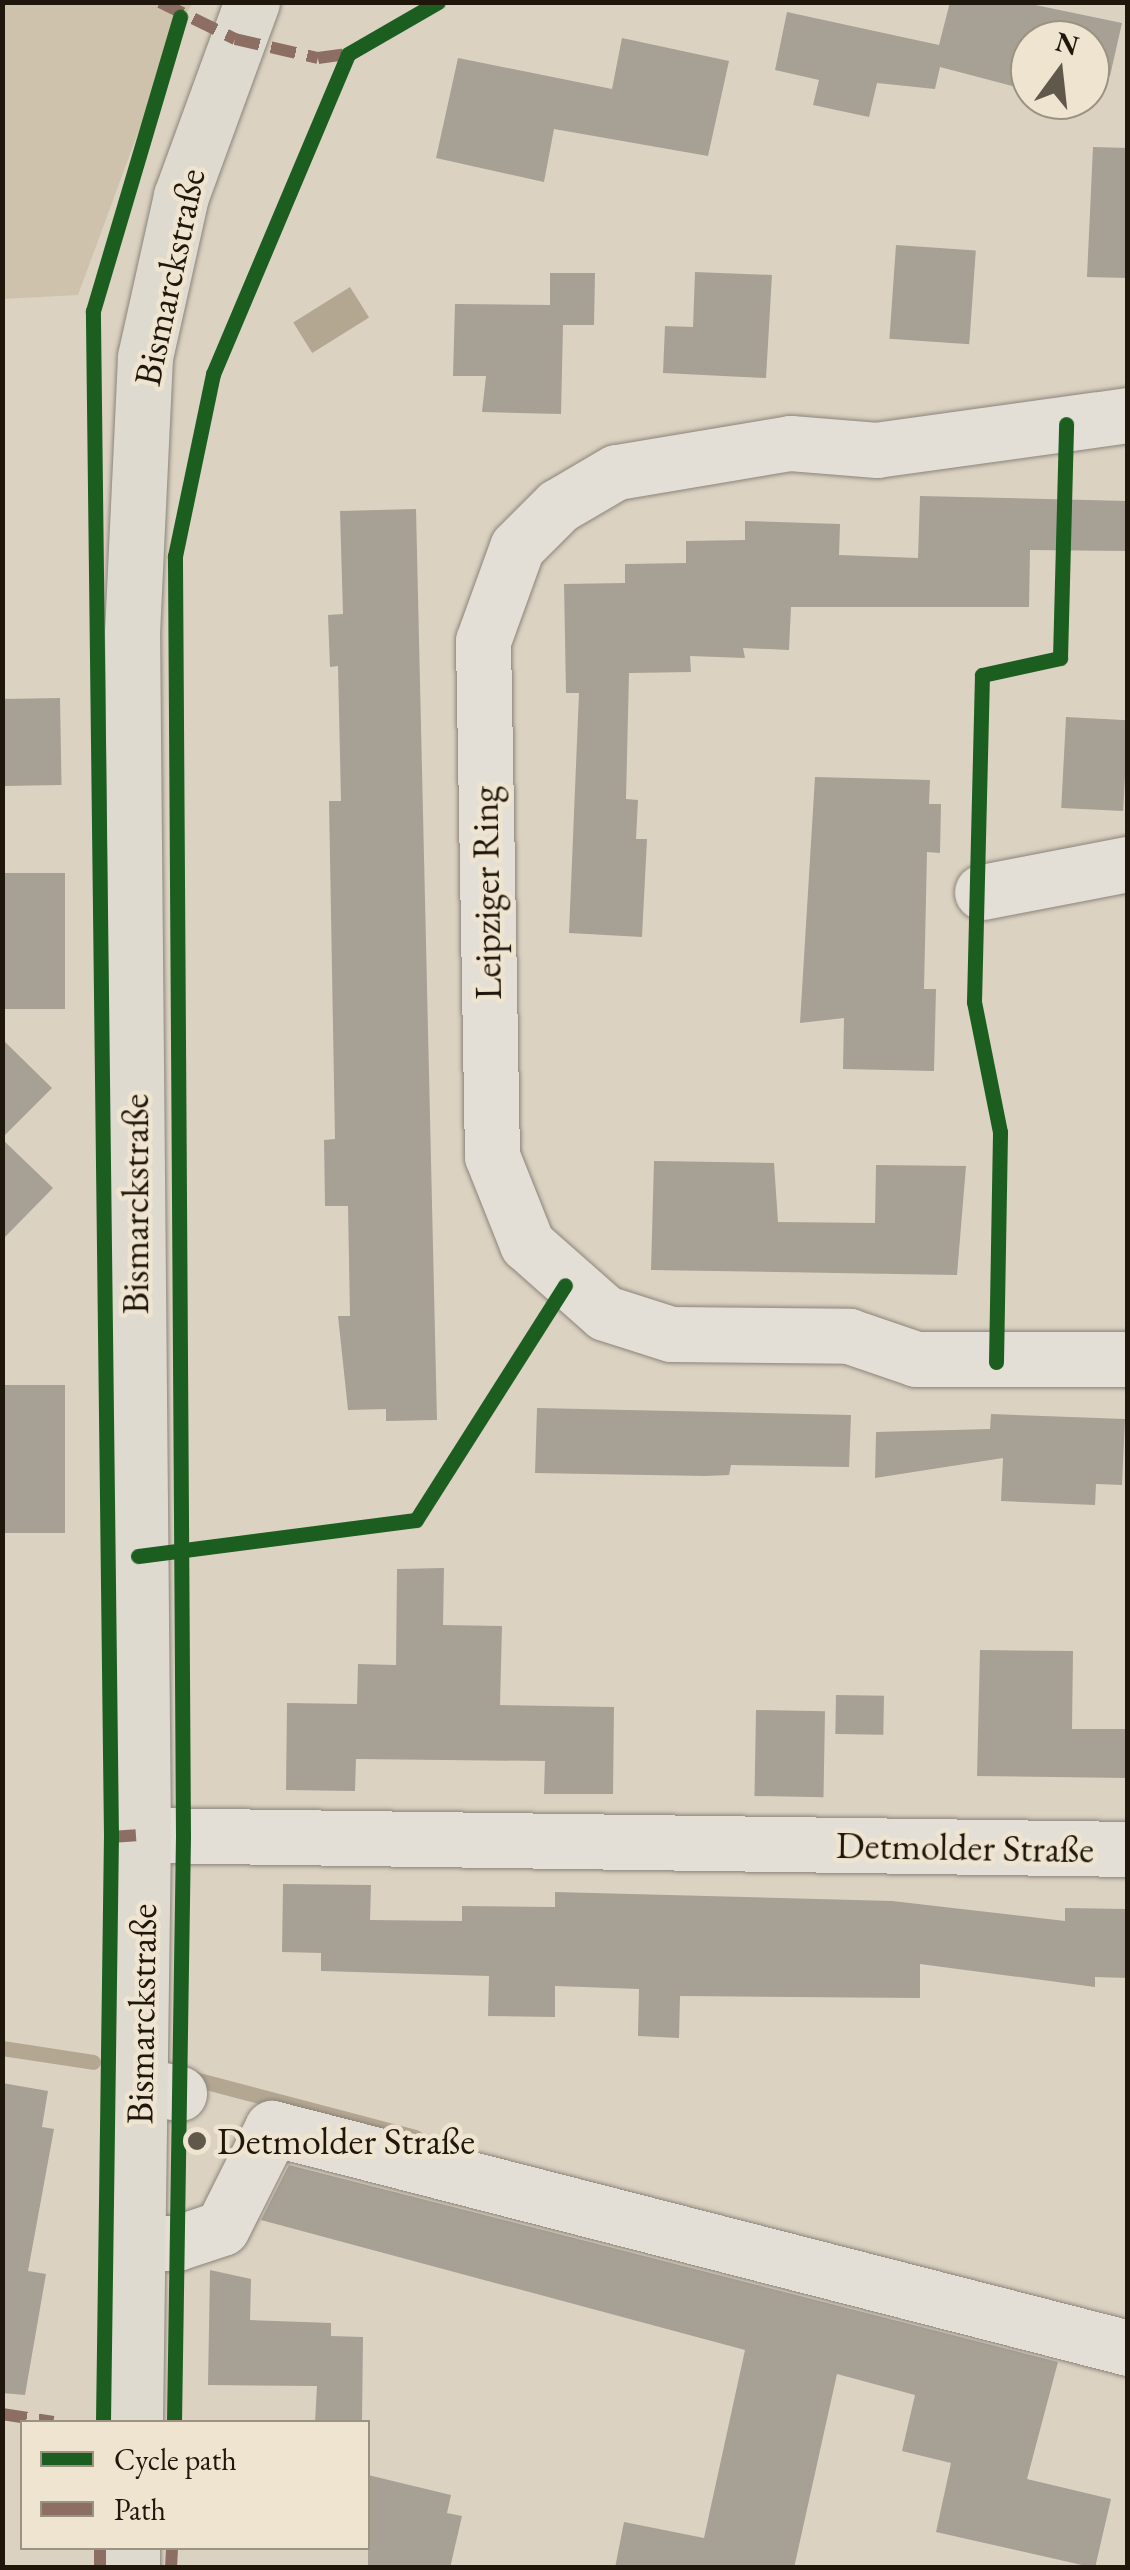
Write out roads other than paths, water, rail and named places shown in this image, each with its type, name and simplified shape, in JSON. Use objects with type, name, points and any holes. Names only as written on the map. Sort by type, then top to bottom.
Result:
[{"type":"main road","name":"Bismarckstraße","points":[[135,2420],[138,2243],[160,2089],[143,1835],[132,633],[145,358],[181,196],[252,2]]},
{"type":"street","name":"Leipziger Ring","points":[[1128,415],[877,450],[790,444],[616,472],[558,506],[517,548],[483,641],[492,1156],[528,1244],[606,1313],[671,1334],[849,1336],[916,1359],[1128,1359]]},
{"type":"street","points":[[982,892],[1128,864]]},
{"type":"street","name":"Detmolder Straße","points":[[143,1835],[1128,1849]]},
{"type":"street","points":[[138,2243],[177,2243],[222,2228],[272,2128],[1128,2348]]},
{"type":"waterway","points":[[2,2048],[93,2062]]},
{"type":"waterway","points":[[187,2077],[415,2137]]},
{"type":"place","name":"Detmolder Straße","points":[[197,2141]]}]
